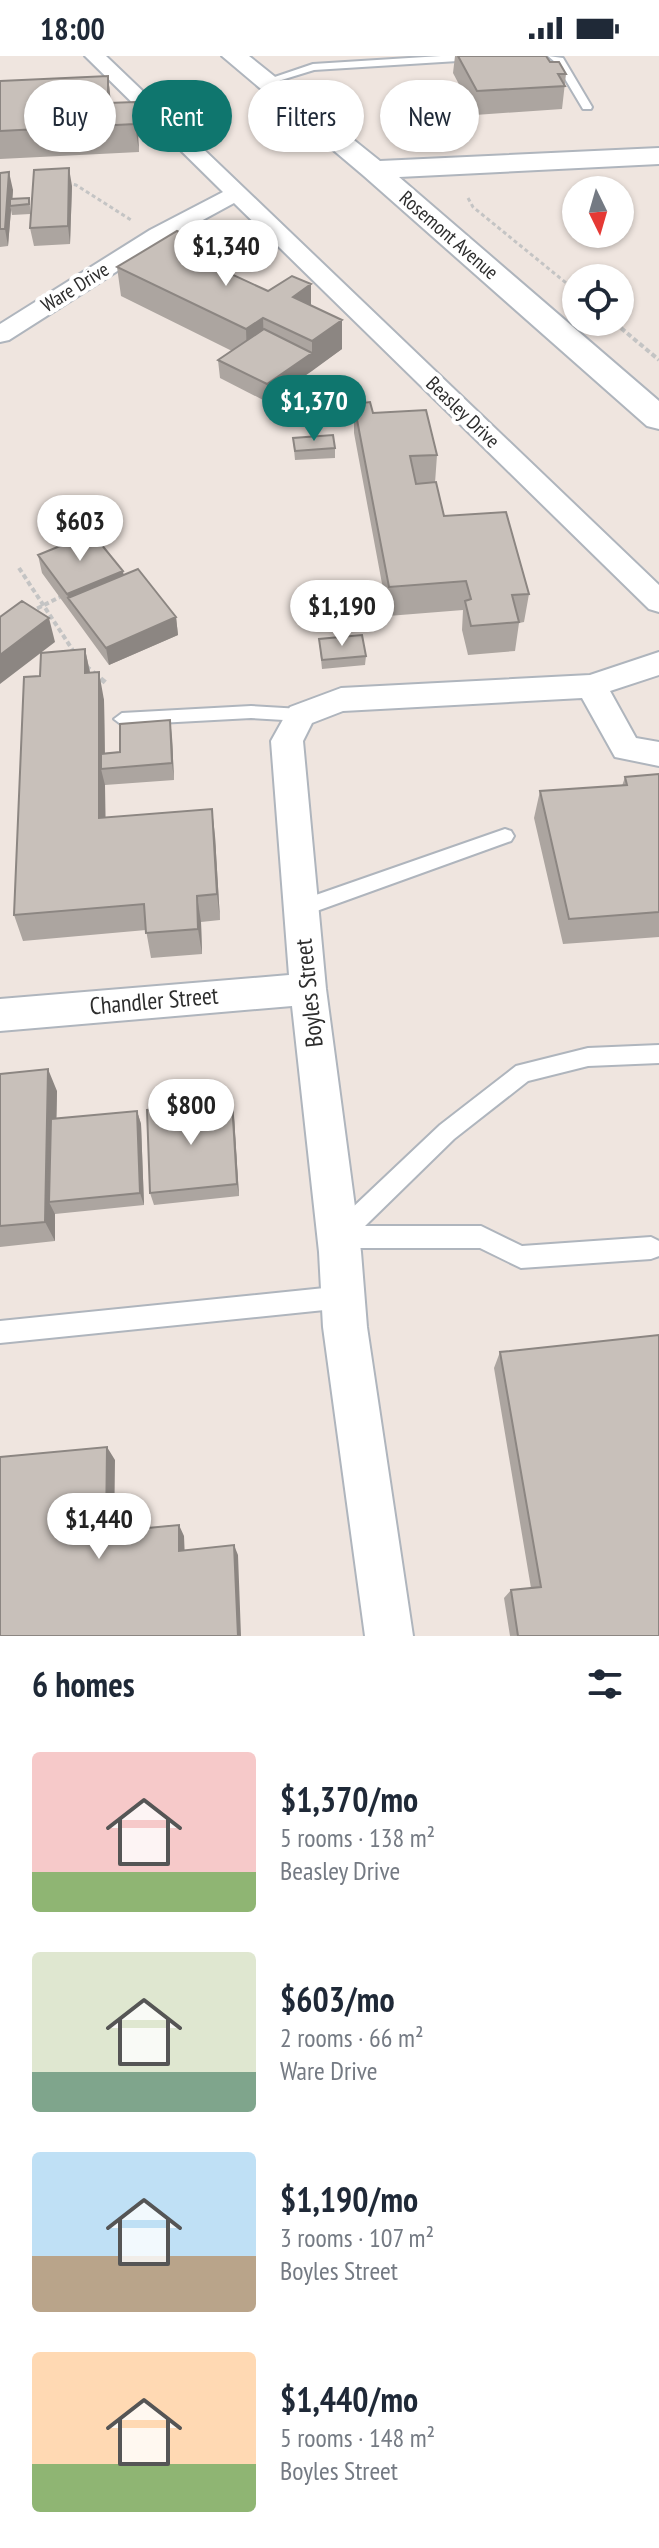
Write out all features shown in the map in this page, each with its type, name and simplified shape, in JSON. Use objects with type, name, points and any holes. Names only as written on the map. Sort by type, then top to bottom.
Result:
[{"type":"main road","name":"Rosemont Avenue","points":[[234,56],[263,80]]},
{"type":"main road","name":"Rosemont Avenue","points":[[352,152],[659,419]]},
{"type":"main road","points":[[374,170],[659,156]]},
{"type":"street","name":"Beasley Drive","points":[[95,56],[659,602]]},
{"type":"street","name":"Ware Drive","points":[[0,335],[158,235],[235,194]]},
{"type":"street","points":[[301,715],[341,700],[591,686],[659,663]]},
{"type":"street","points":[[591,686],[626,748],[659,754]]},
{"type":"street","name":"Boyles Street","points":[[301,715],[287,741],[300,909],[338,1237],[345,1327],[389,1636]]},
{"type":"street","name":"Chandler Street","points":[[0,1015],[308,989]]},
{"type":"lane","points":[[271,80],[330,61],[490,56]]},
{"type":"lane","points":[[553,56],[559,60],[587,107]]},
{"type":"lane","points":[[122,719],[251,712],[301,715]]},
{"type":"lane","points":[[300,909],[505,836]]},
{"type":"lane","points":[[338,1237],[447,1132],[523,1073],[588,1057],[659,1054]]},
{"type":"lane","points":[[338,1237],[481,1237],[521,1257],[651,1248]]},
{"type":"lane","points":[[0,1332],[344,1297]]},
{"type":"path","points":[[63,182],[76,185],[134,222]]},
{"type":"path","points":[[468,198],[473,207],[562,280]]},
{"type":"path","points":[[631,336],[659,360]]},
{"type":"path","points":[[19,568],[79,659],[106,683]]},
{"type":"path","points":[[20,619],[41,604],[60,597]]},
{"type":"building","points":[[458,56],[546,56],[550,62],[559,62],[566,74],[558,74],[565,86],[479,91],[479,80],[471,80]]},
{"type":"building","points":[[108,76],[108,80],[24,80],[24,130],[0,131],[0,81]]},
{"type":"building","points":[[132,102],[132,124],[116,125],[116,103]]},
{"type":"building","points":[[69,168],[68,226],[30,228],[34,170]]},
{"type":"building","points":[[9,172],[5,229],[0,229],[0,173]]},
{"type":"building","points":[[29,198],[29,204],[10,206],[10,199]]},
{"type":"building","points":[[177,231],[221,252],[205,262],[268,291],[292,276],[311,284],[293,297],[342,320],[312,341],[263,318],[246,329],[117,267]]},
{"type":"building","points":[[264,329],[312,353],[267,384],[218,360]]},
{"type":"building","points":[[370,402],[373,413],[426,410],[437,455],[410,456],[416,484],[436,482],[444,516],[506,512],[529,594],[512,595],[519,622],[471,626],[465,601],[471,599],[466,581],[389,587],[354,404]]},
{"type":"building","points":[[333,435],[335,448],[295,451],[293,438]]},
{"type":"building","points":[[92,533],[123,571],[67,594],[38,555]]},
{"type":"building","points":[[138,569],[176,617],[106,648],[68,598]]},
{"type":"building","points":[[22,601],[49,618],[0,655],[0,617]]},
{"type":"building","points":[[362,635],[366,656],[322,660],[319,639]]},
{"type":"building","points":[[85,649],[85,673],[99,672],[99,818],[212,809],[217,894],[197,896],[198,929],[146,933],[144,904],[14,915],[24,677],[40,676],[41,653]]},
{"type":"building","points":[[170,720],[172,763],[101,769],[101,754],[120,752],[120,724]]},
{"type":"building","points":[[659,774],[659,912],[569,919],[540,791],[627,785],[625,777]]},
{"type":"building","points":[[48,1069],[45,1222],[0,1226],[0,1074]]},
{"type":"building","points":[[232,1102],[237,1184],[150,1193],[147,1110]]},
{"type":"building","points":[[137,1111],[140,1193],[49,1202],[51,1119]]},
{"type":"building","points":[[659,1335],[659,1636],[518,1636],[511,1590],[541,1587],[500,1352]]},
{"type":"building","points":[[107,1447],[106,1532],[179,1525],[179,1551],[234,1545],[238,1636],[0,1636],[0,1457]]}]
